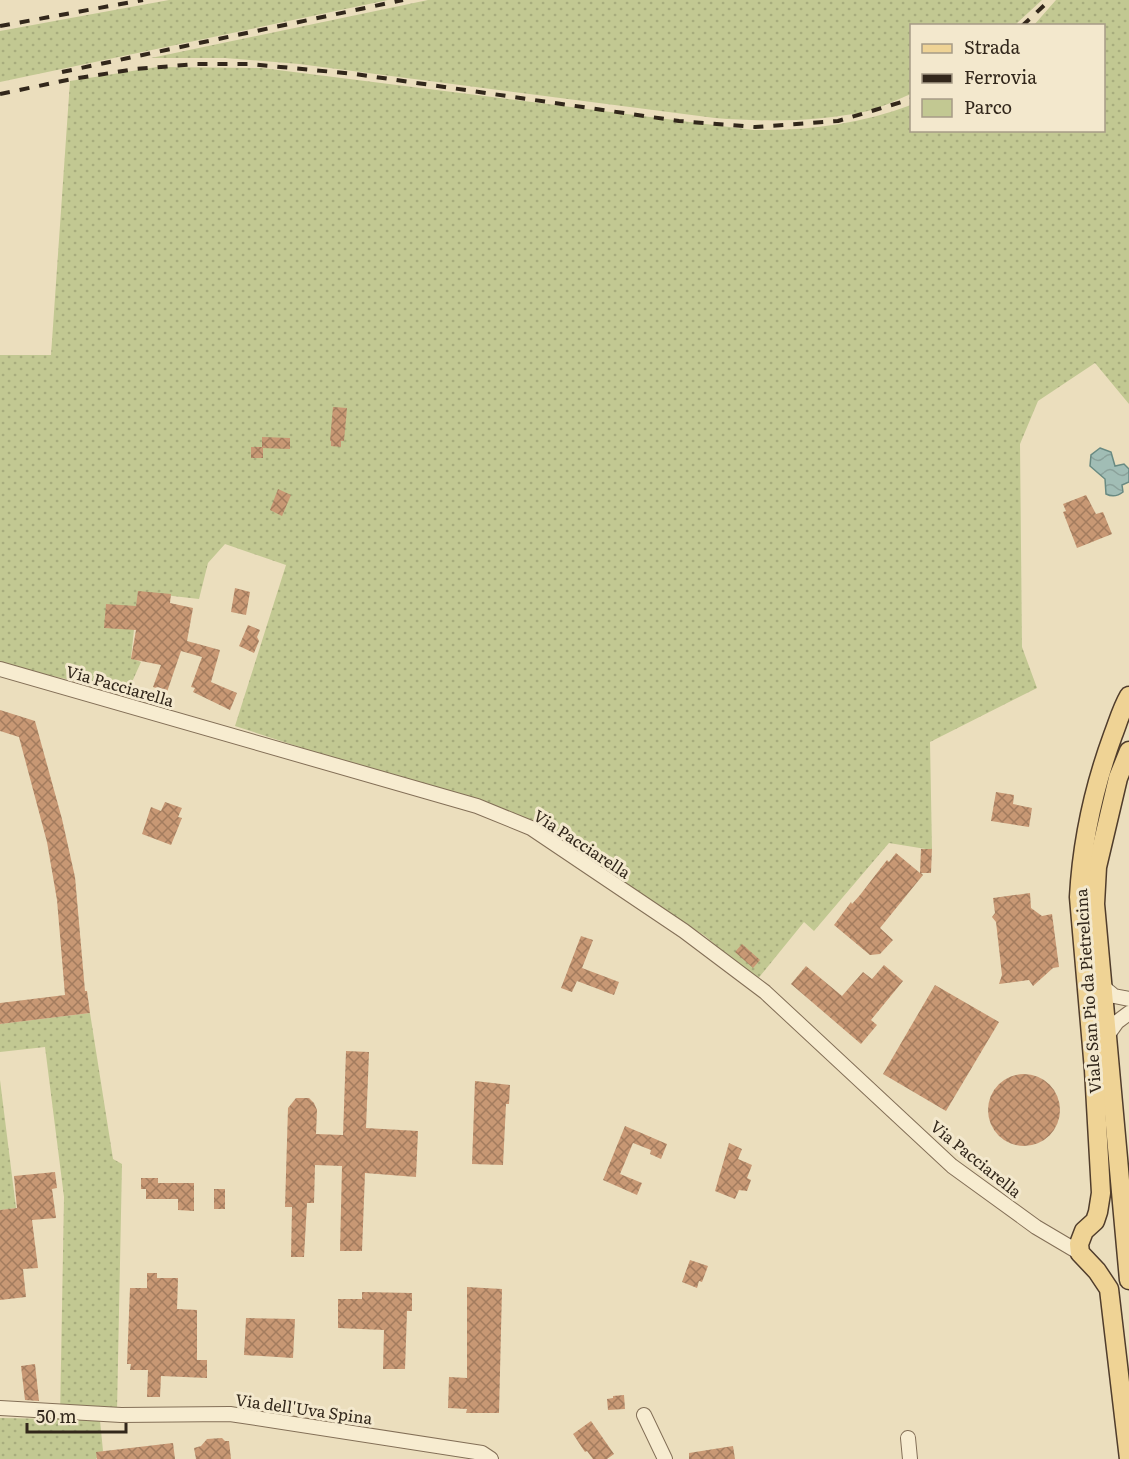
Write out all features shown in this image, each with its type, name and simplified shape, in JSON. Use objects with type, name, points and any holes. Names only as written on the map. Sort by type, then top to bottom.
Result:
[{"type":"main road","name":"Viale San Pio da Pietrelcina","points":[[1080,1253],[1079,1244],[1098,1212],[1101,1193],[1094,1070],[1079,897],[1080,872],[1090,812],[1102,769],[1129,696]]},
{"type":"main road","name":"Viale San Pio da Pietrelcina","points":[[1129,751],[1118,778],[1096,867],[1095,904],[1129,1280]]},
{"type":"main road","points":[[1089,1226],[1110,1221],[1124,1230]]},
{"type":"main road","points":[[1080,1253],[1097,1271],[1109,1289],[1129,1459]]},
{"type":"main road","points":[[1116,1337],[1129,1350]]},
{"type":"street","name":"Via Pacciarella","points":[[0,669],[477,806],[531,828],[684,931],[765,992],[952,1166],[1047,1233],[1080,1253]]},
{"type":"street","points":[[1102,986],[1114,996],[1129,999]]},
{"type":"street","points":[[1107,1036],[1117,1022],[1129,1013]]},
{"type":"street","points":[[1047,1233],[1064,1234],[1089,1226]]},
{"type":"street","name":"Via dell'Uva Spina","points":[[0,1408],[121,1415],[231,1414],[482,1453],[491,1459]]},
{"type":"street","points":[[644,1415],[665,1459]]},
{"type":"street","points":[[908,1438],[910,1459]]},
{"type":"green space","points":[[169,0],[388,0],[0,82],[0,31]]},
{"type":"green space","points":[[428,0],[1042,0],[1016,24],[910,24],[910,94],[868,111],[811,119],[715,118],[299,64],[225,58],[151,58]]},
{"type":"green space","points":[[1056,0],[1129,0],[1129,404],[1095,363],[1038,401],[1020,444],[1022,647],[1037,688],[930,742],[932,850],[889,843],[814,931],[804,922],[756,981],[705,936],[527,821],[235,726],[286,565],[225,544],[208,563],[199,599],[138,592],[131,658],[141,662],[127,693],[0,664],[0,355],[51,355],[70,81],[157,67],[262,68],[753,130],[834,125],[873,117],[910,105],[910,132],[1105,132],[1105,24],[1035,24]]},
{"type":"green space","points":[[90,1013],[113,1159],[122,1164],[117,1411],[99,1410],[103,1451],[96,1459],[0,1459],[0,1418],[60,1419],[64,1197],[45,1047],[0,1052],[0,1024]]},
{"type":"green space","points":[[0,1080],[16,1208],[0,1210]]},
{"type":"water","points":[[1100,448],[1111,452],[1115,466],[1124,464],[1129,469],[1129,482],[1122,485],[1123,492],[1119,494],[1113,496],[1106,494],[1105,479],[1090,466],[1091,455]]},
{"type":"building","points":[[333,407],[347,408],[344,441],[341,441],[341,447],[331,446],[330,441]]},
{"type":"building","points":[[262,437],[290,438],[290,449],[263,448],[263,458],[251,458],[251,447],[262,447]]},
{"type":"building","points":[[278,489],[291,495],[282,516],[270,510]]},
{"type":"building","points":[[1086,495],[1096,514],[1103,512],[1112,534],[1077,548],[1063,512],[1066,511],[1063,504]]},
{"type":"building","points":[[235,588],[250,592],[246,615],[231,612]]},
{"type":"building","points":[[138,591],[171,594],[170,603],[193,608],[187,641],[220,650],[211,682],[237,693],[230,710],[193,692],[195,688],[191,687],[202,657],[181,651],[167,692],[153,687],[161,665],[131,659],[136,630],[104,628],[106,604],[136,606]]},
{"type":"building","points":[[248,625],[260,630],[257,637],[259,641],[254,653],[239,646]]},
{"type":"building","points":[[0,710],[35,721],[62,819],[75,877],[85,991],[87,991],[90,1013],[0,1024],[0,1003],[65,995],[57,900],[47,842],[19,737],[0,731]]},
{"type":"building","points":[[996,792],[1014,795],[1013,804],[1032,808],[1029,827],[991,821]]},
{"type":"building","points":[[165,802],[182,808],[178,817],[182,818],[171,845],[142,834],[151,807],[161,811]]},
{"type":"building","points":[[921,849],[932,849],[931,873],[921,873],[923,875],[880,928],[893,940],[880,954],[870,955],[834,925],[887,860],[889,862],[896,853],[920,873]]},
{"type":"building","points":[[1030,893],[1031,908],[1042,916],[1052,914],[1059,967],[1053,968],[1033,986],[1029,980],[999,984],[1002,975],[996,922],[992,917],[995,913],[993,898]]},
{"type":"building","points":[[581,936],[593,940],[582,968],[619,982],[614,995],[577,981],[572,992],[561,988]]},
{"type":"building","points":[[742,944],[760,960],[753,968],[735,952]]},
{"type":"building","points":[[884,965],[903,981],[871,1020],[877,1025],[861,1044],[791,984],[806,966],[842,996],[863,972],[872,979]]},
{"type":"building","points":[[935,985],[999,1022],[946,1111],[883,1074]]},
{"type":"building","points":[[346,1051],[369,1052],[366,1128],[418,1131],[416,1177],[365,1173],[362,1251],[340,1251],[342,1166],[315,1165],[314,1203],[307,1203],[304,1257],[291,1257],[292,1207],[285,1207],[288,1108],[296,1098],[309,1098],[317,1110],[316,1134],[343,1135]]},
{"type":"building","points":[[1024,1074],[1044,1080],[1054,1090],[1060,1110],[1054,1130],[1044,1140],[1024,1146],[1004,1140],[994,1130],[988,1110],[994,1090],[1004,1080]]},
{"type":"building","points":[[475,1081],[510,1085],[509,1104],[506,1104],[503,1165],[472,1164]]},
{"type":"building","points":[[625,1126],[667,1144],[661,1159],[650,1154],[651,1150],[633,1143],[620,1174],[642,1183],[637,1195],[603,1180]]},
{"type":"building","points":[[729,1143],[742,1149],[738,1159],[752,1165],[747,1178],[751,1180],[747,1191],[739,1190],[735,1199],[715,1191]]},
{"type":"building","points":[[55,1172],[57,1188],[52,1189],[56,1218],[32,1220],[38,1268],[23,1269],[26,1297],[0,1300],[0,1210],[17,1208],[14,1176]]},
{"type":"building","points":[[141,1178],[158,1178],[158,1183],[194,1183],[194,1211],[178,1210],[178,1199],[146,1199],[146,1189],[141,1189]]},
{"type":"building","points":[[214,1189],[225,1189],[225,1209],[214,1209]]},
{"type":"building","points":[[690,1260],[708,1266],[697,1288],[682,1282]]},
{"type":"building","points":[[147,1273],[157,1273],[157,1278],[178,1278],[177,1309],[197,1310],[197,1360],[207,1360],[207,1378],[161,1376],[160,1397],[147,1397],[148,1370],[130,1370],[131,1364],[127,1364],[130,1288],[147,1288]]},
{"type":"building","points":[[467,1287],[502,1289],[499,1413],[466,1413],[467,1409],[448,1408],[449,1377],[467,1378]]},
{"type":"building","points":[[362,1292],[412,1293],[412,1311],[407,1311],[405,1369],[383,1369],[384,1330],[338,1328],[338,1299],[362,1299]]},
{"type":"building","points":[[246,1318],[295,1319],[293,1358],[244,1355]]},
{"type":"building","points":[[35,1364],[39,1401],[25,1400],[21,1366]]},
{"type":"building","points":[[624,1395],[625,1409],[608,1410],[607,1399]]},
{"type":"building","points":[[591,1421],[614,1454],[607,1459],[593,1459],[587,1451],[585,1452],[573,1434]]},
{"type":"building","points":[[222,1438],[229,1441],[231,1459],[196,1459],[194,1448],[201,1446],[207,1439]]},
{"type":"building","points":[[173,1443],[175,1459],[97,1459],[96,1452]]},
{"type":"building","points":[[733,1446],[735,1459],[689,1459],[689,1453]]},
{"type":"railway","points":[[0,26],[143,0]]},
{"type":"railway","points":[[62,72],[403,0]]},
{"type":"railway","points":[[1024,24],[1050,0]]},
{"type":"railway","points":[[0,94],[136,69],[197,64],[249,64],[355,74],[679,121],[755,127],[838,121],[910,100]]}]
